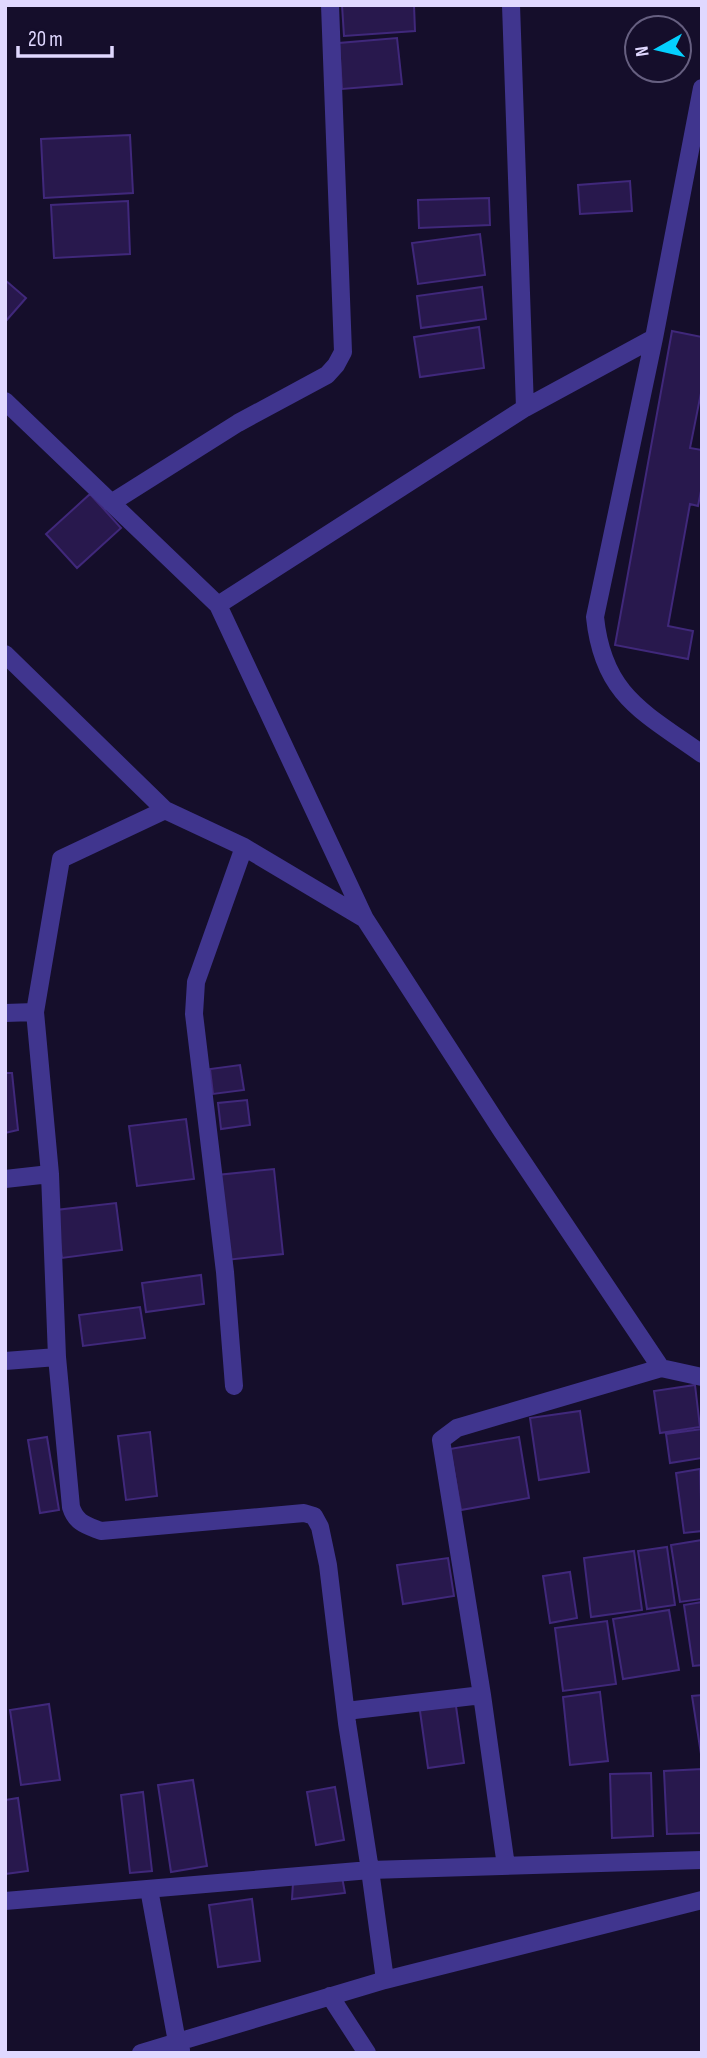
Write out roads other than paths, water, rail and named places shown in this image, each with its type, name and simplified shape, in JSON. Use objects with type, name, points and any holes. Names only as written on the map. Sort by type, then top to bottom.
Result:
[{"type":"street","points":[[111,503],[238,424],[327,375],[343,352],[330,5]]},
{"type":"street","points":[[511,5],[524,408]]},
{"type":"street","points":[[702,88],[654,338],[595,617],[598,642],[606,667],[620,689],[637,708],[702,754]]},
{"type":"street","points":[[218,605],[524,408],[654,338]]},
{"type":"street","points":[[5,401],[218,605],[365,919],[502,1131],[661,1368]]},
{"type":"street","points":[[7,659],[165,810],[244,847],[365,919]]},
{"type":"street","points":[[165,810],[61,859],[35,1013],[50,1174],[57,1357],[71,1507],[80,1523],[101,1531],[288,1513],[314,1516],[320,1527],[328,1565],[346,1712],[385,1980]]},
{"type":"street","points":[[234,1386],[225,1272],[194,1014],[196,982],[244,847]]},
{"type":"street","points":[[5,1013],[35,1013]]},
{"type":"street","points":[[5,1179],[50,1174]]},
{"type":"street","points":[[5,1360],[57,1357]]},
{"type":"street","points":[[506,1866],[441,1440],[457,1428],[661,1368],[702,1377]]},
{"type":"street","points":[[346,1712],[482,1695]]},
{"type":"street","points":[[5,1901],[370,1870],[702,1860]]},
{"type":"street","points":[[149,1889],[180,2048]]},
{"type":"street","points":[[141,2053],[180,2048],[330,1996],[385,1980],[702,1900]]},
{"type":"street","points":[[330,1996],[367,2053]]}]
